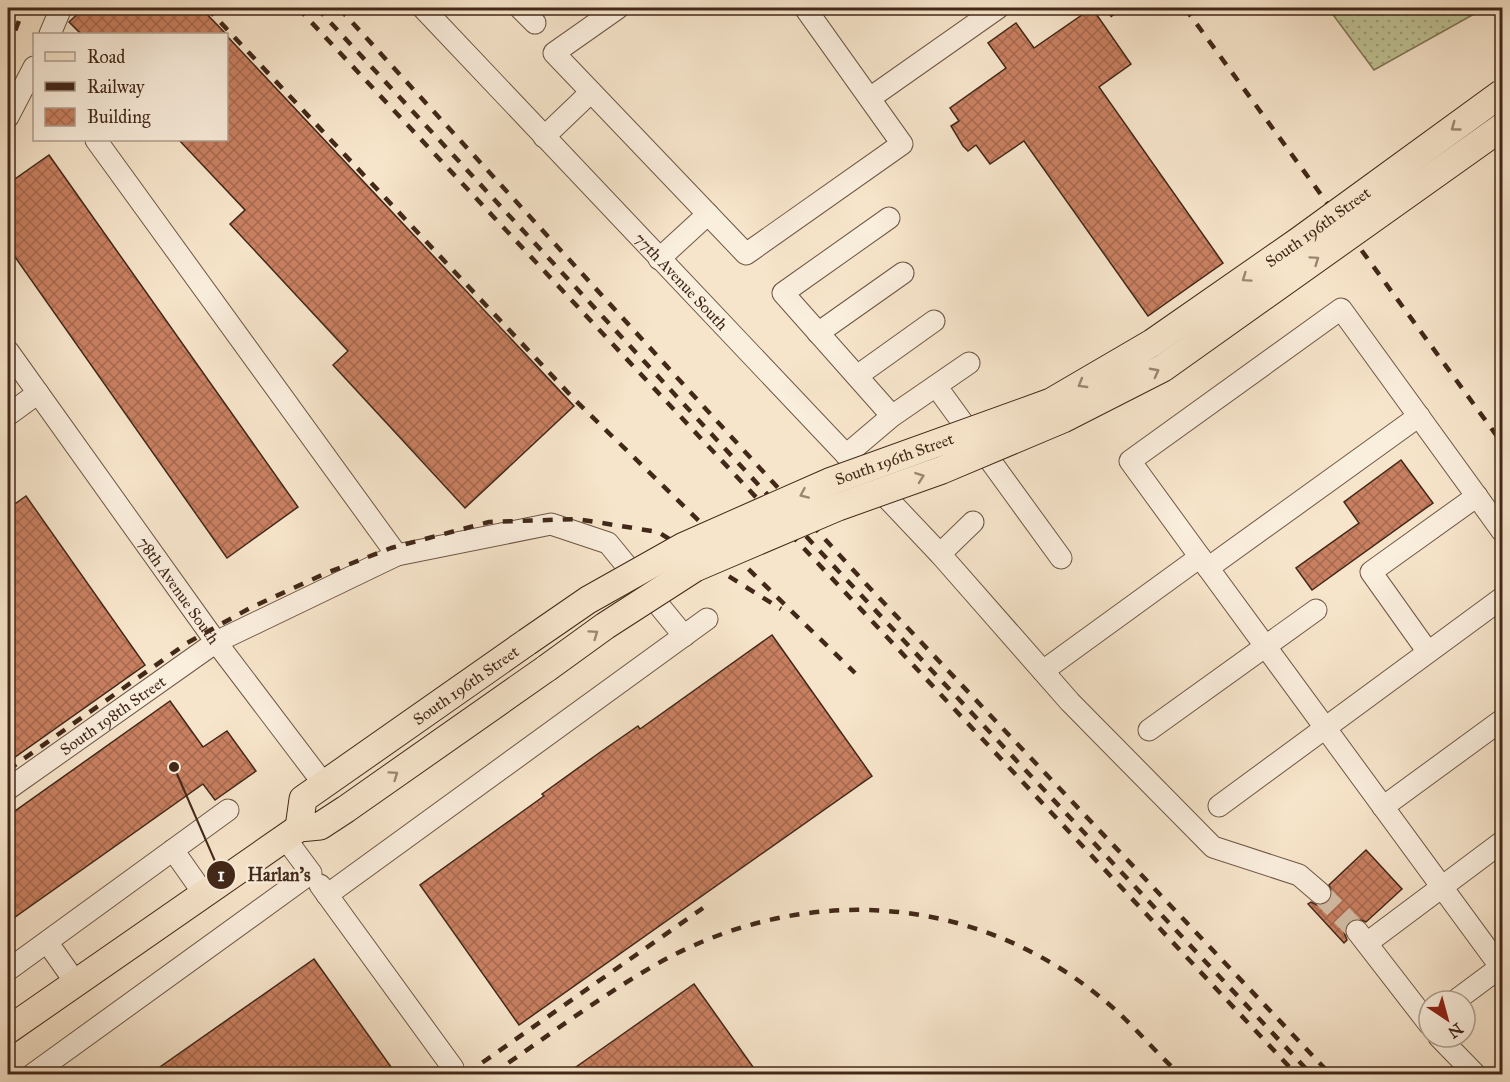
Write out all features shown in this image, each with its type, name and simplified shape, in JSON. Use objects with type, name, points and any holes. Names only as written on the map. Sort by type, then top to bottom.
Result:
[{"type":"main road","name":"South 196th Street","points":[[292,833],[303,799],[323,783],[588,600],[684,546],[830,482],[1051,402],[1152,344],[1503,93]]},
{"type":"main road","name":"South 196th Street","points":[[8,1030],[292,833],[320,826],[606,626],[694,568],[838,507],[942,470],[1063,419],[1163,368],[1503,127]]},
{"type":"street","points":[[50,33],[61,8]]},
{"type":"street","name":"77th Avenue South","points":[[423,8],[940,554],[1070,702],[1213,847],[1299,875],[1320,893]]},
{"type":"street","points":[[520,8],[534,23]]},
{"type":"street","points":[[618,8],[554,53],[746,254],[902,144],[805,8]]},
{"type":"street","points":[[870,98],[998,8]]},
{"type":"street","points":[[8,117],[31,81]]},
{"type":"street","points":[[544,137],[591,92]]},
{"type":"street","points":[[97,141],[397,555]]},
{"type":"street","points":[[659,259],[708,214]]},
{"type":"street","points":[[889,218],[783,293],[892,416]]},
{"type":"street","points":[[818,333],[903,273]]},
{"type":"street","points":[[1472,989],[1502,967],[1130,461],[1341,309],[1503,531]]},
{"type":"street","points":[[857,376],[934,321]]},
{"type":"street","name":"78th Avenue South","points":[[8,351],[216,642],[323,783]]},
{"type":"street","points":[[846,455],[892,416],[969,363]]},
{"type":"street","points":[[936,386],[1060,558]]},
{"type":"street","points":[[8,415],[38,393]]},
{"type":"street","points":[[1043,671],[1419,416]]},
{"type":"street","points":[[1428,652],[1371,572],[1477,496]]},
{"type":"street","points":[[940,554],[973,522]]},
{"type":"street","name":"South 198th Street","points":[[8,789],[216,642],[397,555],[551,524],[608,543],[684,636]]},
{"type":"street","points":[[1219,807],[1503,598]]},
{"type":"street","points":[[1149,730],[1316,610]]},
{"type":"street","points":[[327,895],[707,620]]},
{"type":"street","points":[[1383,807],[1503,720]]},
{"type":"street","points":[[8,970],[228,810]]},
{"type":"street","points":[[292,833],[311,873],[453,1068]]},
{"type":"street","points":[[1417,1008],[1362,937],[1442,886],[1503,842]]},
{"type":"street","points":[[173,850],[204,894]]},
{"type":"street","points":[[33,1074],[311,873]]},
{"type":"street","points":[[47,942],[76,983]]},
{"type":"street","points":[[1452,1049],[1475,1074]]},
{"type":"green space","points":[[1328,8],[1485,8],[1374,70]]},
{"type":"building","points":[[84,8],[201,8],[225,33],[80,33],[69,22]]},
{"type":"building","points":[[1092,8],[1131,64],[1099,87],[1223,263],[1148,316],[1024,141],[990,164],[976,145],[968,151],[951,126],[959,121],[950,108],[1006,68],[988,43],[1016,23],[1034,48]]},
{"type":"building","points":[[228,37],[574,406],[465,508],[333,365],[348,351],[230,224],[245,210],[180,141],[228,141]]},
{"type":"building","points":[[49,155],[298,507],[227,558],[8,247],[8,184]]},
{"type":"building","points":[[1401,460],[1433,503],[1312,590],[1296,568],[1359,523],[1344,502]]},
{"type":"building","points":[[26,496],[145,665],[8,762],[8,509]]},
{"type":"building","points":[[772,635],[872,776],[519,1025],[420,885],[544,796],[542,794],[599,753],[638,726],[640,729]]},
{"type":"building","points":[[170,701],[203,747],[227,731],[256,771],[215,800],[203,784],[8,922],[8,816]]},
{"type":"building","points":[[1366,850],[1402,889],[1366,922],[1356,918],[1349,921],[1344,932],[1347,940],[1344,943],[1308,904],[1311,902],[1324,905],[1329,902],[1333,895],[1329,885]]},
{"type":"building","points":[[314,959],[396,1074],[150,1074]]},
{"type":"building","points":[[694,984],[758,1074],[566,1074],[613,1041]]},
{"type":"tunnel","points":[[1320,893],[1357,931]]},
{"type":"railway","points":[[8,49],[24,8]]},
{"type":"railway","points":[[207,8],[574,399],[855,673]]},
{"type":"railway","points":[[298,8],[1296,1074]]},
{"type":"railway","points":[[317,8],[829,561],[1311,1074]]},
{"type":"railway","points":[[339,8],[866,584],[1330,1074]]},
{"type":"railway","points":[[1107,8],[1115,19]]},
{"type":"railway","points":[[1185,8],[1502,443]]},
{"type":"railway","points":[[8,770],[187,643],[250,608],[324,574],[391,548],[489,522],[577,519],[658,532],[781,609]]},
{"type":"railway","points":[[466,1074],[703,908]]},
{"type":"railway","points":[[492,1074],[630,980],[705,940],[763,922],[821,912],[880,911],[938,918],[995,935],[1049,962],[1110,1005],[1172,1067]]},
{"type":"place","name":"Harlan's","points":[[174,767]]}]
